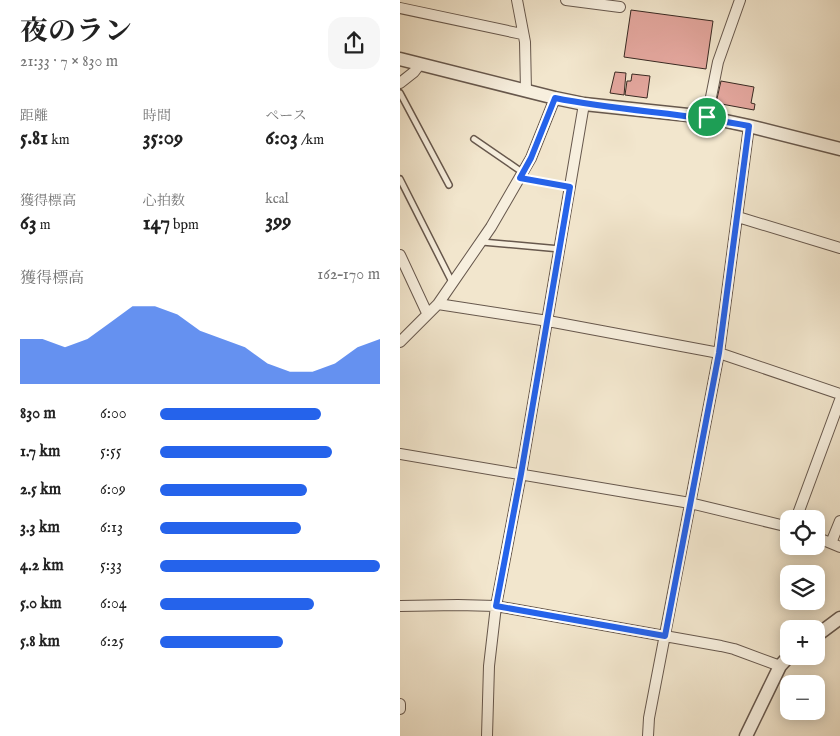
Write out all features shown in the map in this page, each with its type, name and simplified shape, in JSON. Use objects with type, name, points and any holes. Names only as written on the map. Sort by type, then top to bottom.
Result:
[{"type":"street","points":[[517,0],[525,42],[526,91]]},
{"type":"street","points":[[566,0],[620,7]]},
{"type":"street","points":[[707,117],[718,62],[740,0]]},
{"type":"street","points":[[400,8],[522,34]]},
{"type":"street","points":[[400,59],[584,104],[707,117],[840,149]]},
{"type":"street","points":[[400,83],[414,72],[420,64]]},
{"type":"street","points":[[400,342],[438,304],[482,242],[531,158],[555,98]]},
{"type":"street","points":[[487,736],[489,666],[496,606],[548,321],[584,104]]},
{"type":"street","points":[[648,736],[649,718],[719,353],[749,126]]},
{"type":"street","points":[[738,217],[840,248]]},
{"type":"street","points":[[400,255],[427,313]]},
{"type":"street","points":[[438,304],[548,321],[719,353],[840,394]]},
{"type":"street","points":[[799,510],[840,400]]},
{"type":"street","points":[[400,454],[690,503],[780,524]]},
{"type":"street","points":[[836,545],[840,521]]},
{"type":"street","points":[[400,606],[496,606],[734,649],[780,666],[746,736]]},
{"type":"street","points":[[825,629],[840,618]]},
{"type":"street","points":[[400,704],[400,709]]},
{"type":"lane","points":[[400,94],[449,186]]},
{"type":"lane","points":[[474,139],[521,175],[570,187]]},
{"type":"lane","points":[[400,179],[453,282]]},
{"type":"lane","points":[[482,242],[560,249]]},
{"type":"building","points":[[631,10],[713,21],[706,69],[624,57]]},
{"type":"building","points":[[615,72],[626,73],[624,95],[610,93]]},
{"type":"building","points":[[632,74],[650,76],[647,98],[625,95],[627,81],[631,81]]},
{"type":"building","points":[[721,81],[754,87],[751,103],[755,104],[754,110],[716,103]]},
{"type":"route","points":[[555,98],[584,104],[707,117],[749,126],[719,353],[665,636],[496,606],[521,474],[570,187],[520,178],[531,158],[555,98]]}]
